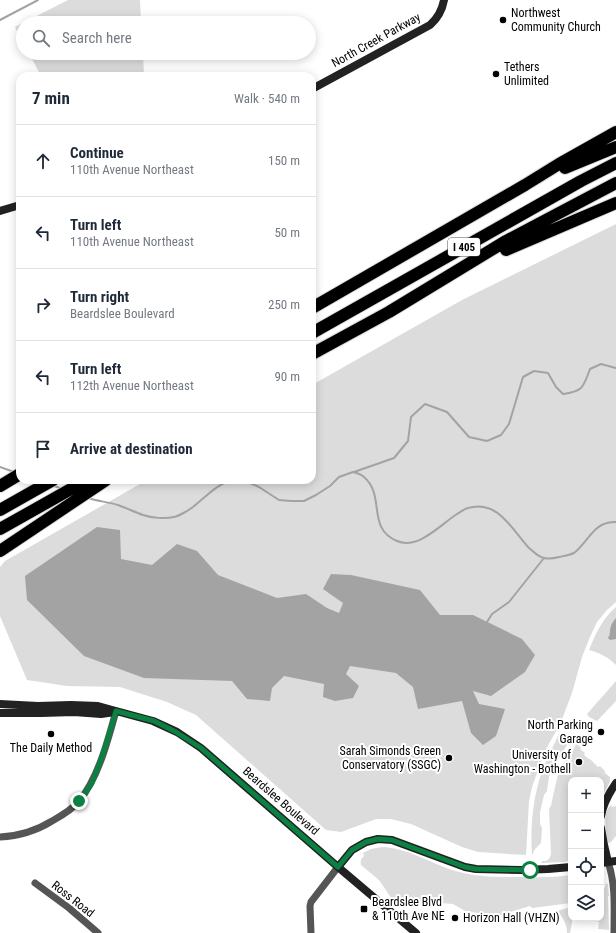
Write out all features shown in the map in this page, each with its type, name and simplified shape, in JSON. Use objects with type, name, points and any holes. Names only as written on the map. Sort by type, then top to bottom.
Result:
[{"type":"highway","points":[[316,306],[616,132]]},
{"type":"highway","points":[[525,185],[616,147]]},
{"type":"highway","name":"I 405","points":[[316,325],[587,171],[616,157]]},
{"type":"highway","name":"I 405","points":[[316,331],[581,181],[616,163]]},
{"type":"highway","name":"I 405","points":[[316,344],[556,207],[616,176]]},
{"type":"highway","name":"I 405","points":[[316,352],[388,312],[506,242],[616,183]]},
{"type":"highway","points":[[487,253],[504,251],[616,203]]},
{"type":"highway","points":[[1,482],[16,471]]},
{"type":"highway","points":[[1,482],[16,476]]},
{"type":"highway","points":[[0,510],[36,484]]},
{"type":"highway","points":[[0,503],[43,484]]},
{"type":"highway","points":[[0,529],[75,484]]},
{"type":"highway","points":[[0,551],[100,484]]},
{"type":"highway","points":[[0,522],[48,499]]},
{"type":"main road","name":"North Creek Parkway","points":[[316,87],[430,25],[441,13],[444,2]]},
{"type":"main road","points":[[0,211],[16,206]]},
{"type":"main road","name":"Beardslee Boulevard","points":[[0,704],[38,706],[98,706],[154,721],[181,735],[201,748],[416,933]]},
{"type":"main road","name":"Beardslee Boulevard","points":[[0,713],[74,712],[101,714],[116,711]]},
{"type":"main road","points":[[602,813],[606,800],[616,783]]},
{"type":"main road","points":[[338,867],[352,850],[366,842],[378,839],[392,840],[465,867],[476,869],[530,870],[568,867]]},
{"type":"main road","points":[[604,845],[608,862]]},
{"type":"street","points":[[0,837],[29,832],[41,828],[66,813],[79,801],[92,783],[105,748],[116,711]]},
{"type":"street","points":[[608,862],[611,869],[613,885],[614,933]]},
{"type":"street","points":[[312,933],[311,902],[338,867]]},
{"type":"street","name":"Ross Road","points":[[35,883],[69,908],[98,933]]},
{"type":"shaded area","points":[[68,0],[140,0],[141,16],[37,16]]},
{"type":"shaded area","points":[[33,60],[143,60],[144,72],[39,72]]},
{"type":"shaded area","points":[[616,224],[616,602],[597,622],[590,637],[561,722],[545,751],[532,787],[529,801],[526,855],[478,852],[462,847],[411,824],[391,819],[376,819],[341,832],[326,830],[196,715],[167,702],[120,687],[67,686],[27,680],[0,616],[0,567],[5,561],[140,484],[316,484],[316,383],[462,300]]},
{"type":"shaded area","points":[[97,527],[120,530],[121,559],[152,565],[177,544],[197,551],[218,575],[277,598],[306,594],[327,608],[339,613],[343,603],[323,589],[331,574],[351,575],[420,590],[440,615],[473,615],[522,639],[535,655],[525,672],[491,696],[473,691],[479,704],[505,709],[496,736],[483,745],[471,733],[462,701],[418,709],[413,687],[396,673],[350,666],[346,674],[359,686],[353,698],[335,701],[323,697],[324,684],[284,676],[272,688],[270,701],[247,699],[232,681],[144,678],[84,656],[27,600],[25,576]]},
{"type":"shaded area","points":[[616,607],[616,665],[597,652],[589,650],[603,621]]},
{"type":"shaded area","points":[[616,618],[616,639],[610,640],[608,638],[610,628]]},
{"type":"shaded area","points":[[616,681],[616,701],[597,721],[589,717],[587,714]]},
{"type":"shaded area","points":[[559,734],[562,734],[567,738],[567,745],[552,767],[547,791],[544,795],[540,812],[540,824],[542,828],[541,843],[532,855],[531,833],[536,791],[542,771]]},
{"type":"shaded area","points":[[576,743],[585,753],[584,755],[605,771],[605,773],[610,777],[610,782],[604,793],[604,777],[568,777],[568,861],[541,863],[542,861],[549,859],[551,854],[549,809],[558,776],[561,767],[574,749]]},
{"type":"shaded area","points":[[611,805],[612,807],[616,806],[616,836],[611,842],[608,843],[606,813]]},
{"type":"shaded area","points":[[382,847],[400,850],[452,870],[476,875],[500,877],[557,877],[568,875],[568,903],[532,908],[530,906],[501,915],[465,911],[453,904],[401,900],[396,905],[379,880],[361,865],[361,860],[364,856],[363,853],[371,849]]},
{"type":"shaded area","points":[[606,883],[608,884],[609,896],[609,930],[598,929],[599,922],[596,921],[604,921],[604,890]]},
{"type":"shaded area","points":[[568,908],[568,921],[572,921],[570,933],[567,933],[564,921],[557,911]]},
{"type":"waterway","points":[[0,20],[38,0]]},
{"type":"waterway","points":[[354,472],[394,458],[408,441],[411,417],[425,404],[447,412],[469,437],[487,441],[501,435],[509,424],[523,377],[534,371],[548,373],[556,387],[563,394],[579,390],[584,384],[590,369],[601,364],[616,368]]},
{"type":"waterway","points":[[0,467],[14,472]]},
{"type":"waterway","points":[[252,484],[279,500],[304,501],[330,486],[339,477],[353,472],[364,477],[370,485],[374,493],[382,528],[388,535],[397,541],[405,543],[421,539],[464,510],[479,506],[496,512],[510,525],[534,553],[546,558],[574,553],[597,528],[610,522],[616,522]]},
{"type":"waterway","points":[[88,498],[118,505],[147,516],[170,518],[187,511],[222,484]]},
{"type":"waterway","points":[[54,486],[63,489]]},
{"type":"waterway","points":[[487,622],[492,614],[509,602],[544,558]]},
{"type":"place","name":"Northwest Community Church","points":[[503,20]]},
{"type":"place","name":"Tethers Unlimited","points":[[496,74]]},
{"type":"place","name":"North Parking Garage","points":[[601,732]]},
{"type":"place","name":"The Daily Method","points":[[51,734]]},
{"type":"place","name":"Sarah Simonds Green Conservatory (SSGC)","points":[[449,758]]},
{"type":"place","name":"University of Washington - Bothell","points":[[579,762]]},
{"type":"place","name":"Beardslee Blvd & 110th Ave NE","points":[[364,909]]},
{"type":"place","name":"Horizon Hall (VHZN)","points":[[455,918]]},
{"type":"route","points":[[79,801],[92,783],[105,748],[116,711],[154,721],[176,732],[201,748],[338,867],[352,850],[366,842],[378,839],[392,840],[406,844],[465,867],[476,869],[530,870]]}]
